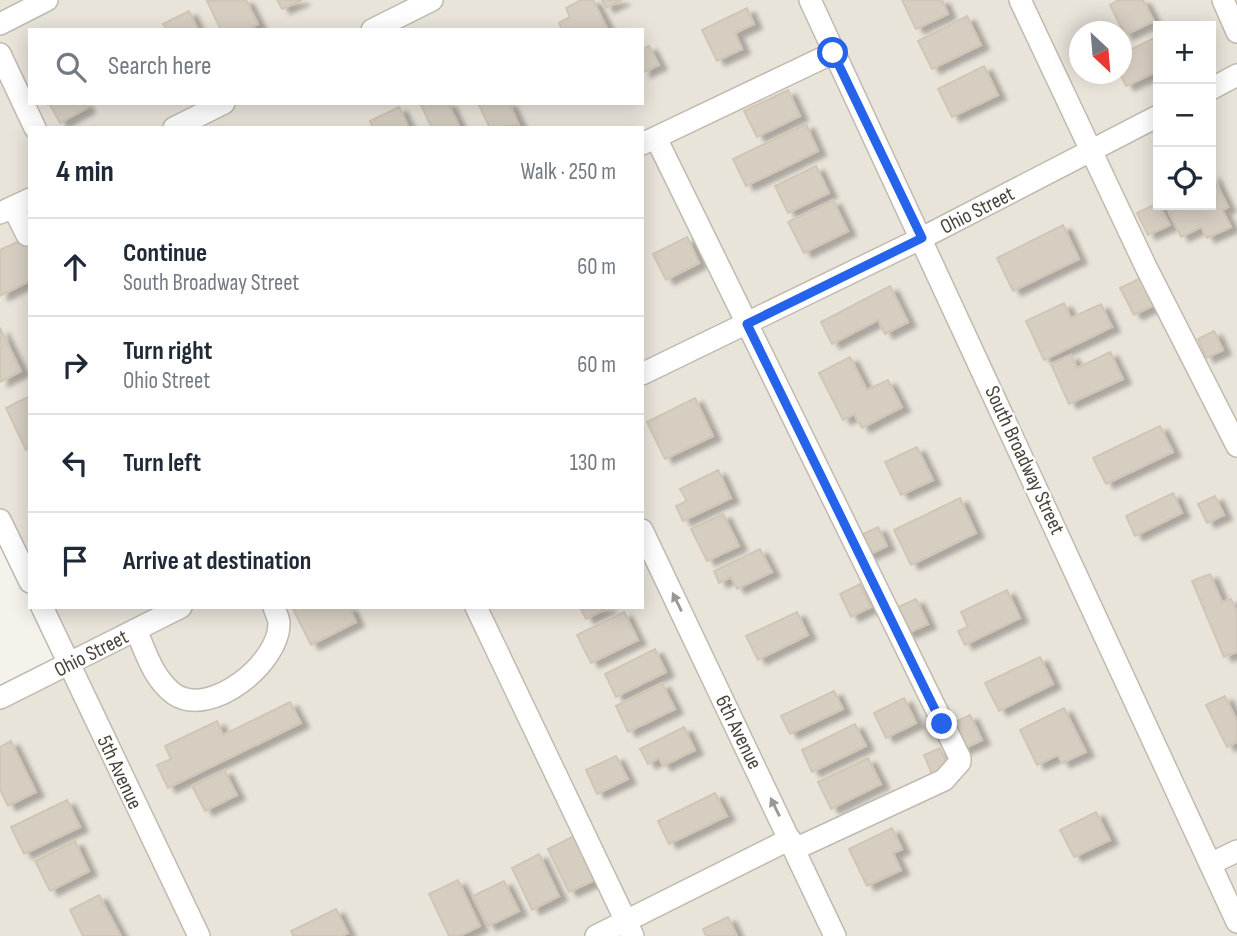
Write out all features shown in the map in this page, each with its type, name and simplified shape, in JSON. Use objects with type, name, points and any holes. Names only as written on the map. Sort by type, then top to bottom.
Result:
[{"type":"street","points":[[0,24],[47,0]]},
{"type":"street","points":[[376,28],[432,0]]},
{"type":"street","name":"South Broadway Street","points":[[810,0],[1237,922]]},
{"type":"street","points":[[1020,0],[1237,446]]},
{"type":"street","points":[[1223,0],[1237,32]]},
{"type":"street","points":[[596,936],[629,929],[792,844],[944,780],[960,758],[747,324],[649,141],[833,53]]},
{"type":"street","points":[[0,54],[34,126]]},
{"type":"street","points":[[1216,86],[1237,75]]},
{"type":"street","points":[[178,126],[220,105]]},
{"type":"street","name":"Ohio Street","points":[[644,373],[922,238],[1153,119]]},
{"type":"street","points":[[14,206],[27,235]]},
{"type":"street","points":[[0,520],[28,578]]},
{"type":"street","name":"6th Avenue","points":[[644,534],[835,936]]},
{"type":"street","name":"5th Avenue","points":[[43,609],[195,935]]},
{"type":"street","name":"Ohio Street","points":[[0,698],[177,609]]},
{"type":"street","points":[[136,630],[156,677],[175,694],[192,702],[219,696],[250,675],[268,653],[279,623],[275,609]]},
{"type":"street","points":[[477,609],[629,929]]},
{"type":"street","points":[[1210,864],[1237,851]]},
{"type":"shaded area","points":[[0,0],[1237,0],[1237,936],[0,936],[0,698],[69,664],[43,609],[644,609],[644,126],[28,126],[28,578],[0,520]]},
{"type":"building","points":[[246,0],[258,24],[251,28],[220,28],[207,1]]},
{"type":"building","points":[[277,0],[302,0],[282,9]]},
{"type":"building","points":[[581,0],[593,0],[607,28],[561,28],[559,23],[570,17],[566,8]]},
{"type":"building","points":[[602,0],[622,0],[606,8]]},
{"type":"building","points":[[902,0],[942,0],[948,14],[916,29]]},
{"type":"building","points":[[1119,0],[1143,0],[1154,21],[1132,32],[1132,21],[1118,21],[1110,5]]},
{"type":"building","points":[[747,8],[754,24],[735,33],[742,49],[717,61],[702,30]]},
{"type":"building","points":[[189,11],[197,28],[165,28],[163,24]]},
{"type":"building","points":[[967,16],[981,45],[932,69],[918,41]]},
{"type":"building","points":[[1153,38],[1153,73],[1132,83],[1132,49]]},
{"type":"building","points":[[649,46],[659,65],[644,72],[644,48]]},
{"type":"building","points":[[984,66],[998,95],[952,117],[938,89]]},
{"type":"building","points":[[788,90],[800,116],[757,137],[744,111]]},
{"type":"building","points":[[50,105],[86,105],[87,108],[60,123]]},
{"type":"building","points":[[421,105],[449,105],[459,126],[431,126]]},
{"type":"building","points":[[479,105],[510,105],[519,125],[509,126],[489,126]]},
{"type":"building","points":[[399,107],[408,126],[372,126],[370,121]]},
{"type":"building","points":[[806,124],[818,151],[746,186],[733,159]]},
{"type":"building","points":[[816,166],[829,193],[788,213],[775,186]]},
{"type":"building","points":[[1216,183],[1228,207],[1222,210],[1231,227],[1207,238],[1201,227],[1181,237],[1169,213],[1175,210],[1216,210]]},
{"type":"building","points":[[833,200],[848,231],[804,253],[788,222]]},
{"type":"building","points":[[1153,205],[1153,210],[1162,210],[1170,225],[1148,235],[1137,213]]},
{"type":"building","points":[[1063,225],[1079,259],[1013,291],[997,258]]},
{"type":"building","points":[[28,237],[28,282],[0,296],[0,250]]},
{"type":"building","points":[[687,237],[699,263],[666,280],[653,254]]},
{"type":"building","points":[[1143,277],[1156,304],[1134,315],[1120,288]]},
{"type":"building","points":[[890,286],[908,322],[885,334],[878,320],[832,344],[821,322]]},
{"type":"building","points":[[1064,303],[1071,318],[1101,304],[1112,327],[1044,360],[1026,321]]},
{"type":"building","points":[[0,328],[21,371],[0,382]]},
{"type":"building","points":[[1214,331],[1223,350],[1206,358],[1198,339]]},
{"type":"building","points":[[1110,352],[1123,379],[1069,404],[1051,364],[1071,355],[1077,368]]},
{"type":"building","points":[[850,357],[867,390],[888,380],[902,407],[862,428],[854,414],[843,420],[819,373]]},
{"type":"building","points":[[28,397],[28,449],[26,450],[6,408]]},
{"type":"building","points":[[695,398],[713,436],[665,459],[647,422]]},
{"type":"building","points":[[1160,426],[1173,452],[1106,484],[1093,458]]},
{"type":"building","points":[[917,447],[933,480],[901,495],[885,462]]},
{"type":"building","points":[[718,470],[731,498],[683,521],[676,506],[687,501],[680,489]]},
{"type":"building","points":[[1173,493],[1182,513],[1135,536],[1126,516]]},
{"type":"building","points":[[1215,496],[1224,515],[1207,523],[1198,504]]},
{"type":"building","points":[[960,498],[976,533],[911,565],[894,530]]},
{"type":"building","points":[[723,514],[739,546],[707,561],[691,529]]},
{"type":"building","points":[[878,527],[887,546],[866,556],[857,537]]},
{"type":"building","points":[[760,549],[772,572],[737,589],[731,577],[719,583],[714,571]]},
{"type":"building","points":[[1210,574],[1222,602],[1231,599],[1237,612],[1237,652],[1224,657],[1192,581]]},
{"type":"building","points":[[860,584],[871,607],[851,617],[840,594]]},
{"type":"building","points":[[1007,590],[1020,618],[965,645],[958,631],[968,627],[961,612]]},
{"type":"building","points":[[916,599],[928,624],[906,634],[894,609]]},
{"type":"building","points":[[293,609],[350,609],[356,622],[311,645]]},
{"type":"building","points":[[581,609],[605,609],[586,619]]},
{"type":"building","points":[[624,612],[638,640],[591,663],[577,635]]},
{"type":"building","points":[[797,612],[808,635],[758,660],[746,636]]},
{"type":"building","points":[[655,649],[666,672],[616,697],[605,674]]},
{"type":"building","points":[[1040,657],[1053,684],[999,711],[985,683]]},
{"type":"building","points":[[662,683],[675,709],[628,732],[616,706]]},
{"type":"building","points":[[834,691],[843,709],[790,734],[781,716]]},
{"type":"building","points":[[1225,696],[1237,721],[1237,742],[1227,747],[1206,705]]},
{"type":"building","points":[[904,698],[916,723],[886,738],[874,713]]},
{"type":"building","points":[[290,702],[301,723],[168,788],[157,765],[171,759],[165,746],[217,721],[223,735]]},
{"type":"building","points":[[1064,708],[1086,752],[1062,763],[1058,755],[1037,765],[1020,730]]},
{"type":"building","points":[[970,715],[982,740],[961,750],[949,725]]},
{"type":"building","points":[[855,724],[866,746],[812,772],[802,750]]},
{"type":"building","points":[[684,727],[695,750],[663,766],[659,758],[648,764],[640,749]]},
{"type":"building","points":[[11,741],[36,792],[8,806],[0,790],[0,747]]},
{"type":"building","points":[[940,748],[949,767],[932,774],[924,755]]},
{"type":"building","points":[[616,756],[628,779],[597,794],[586,770]]},
{"type":"building","points":[[868,758],[881,784],[831,809],[818,782]]},
{"type":"building","points":[[224,770],[237,795],[205,811],[192,786]]},
{"type":"building","points":[[715,793],[727,816],[669,844],[658,821]]},
{"type":"building","points":[[67,800],[80,827],[24,854],[11,827]]},
{"type":"building","points":[[1096,812],[1110,840],[1074,857],[1060,830]]},
{"type":"building","points":[[892,828],[902,849],[893,853],[901,870],[867,886],[849,849]]},
{"type":"building","points":[[574,836],[595,880],[569,892],[548,849]]},
{"type":"building","points":[[75,841],[89,871],[50,891],[35,861]]},
{"type":"building","points":[[539,854],[559,896],[532,910],[512,868]]},
{"type":"building","points":[[458,880],[480,926],[459,936],[449,936],[429,894]]},
{"type":"building","points":[[504,881],[519,911],[488,926],[473,896]]},
{"type":"building","points":[[99,895],[121,936],[83,936],[70,910]]},
{"type":"building","points":[[336,909],[348,933],[342,936],[293,936],[291,931]]},
{"type":"building","points":[[728,917],[737,936],[706,936],[703,929]]},
{"type":"route","points":[[833,53],[922,238],[747,324],[942,724]]}]
